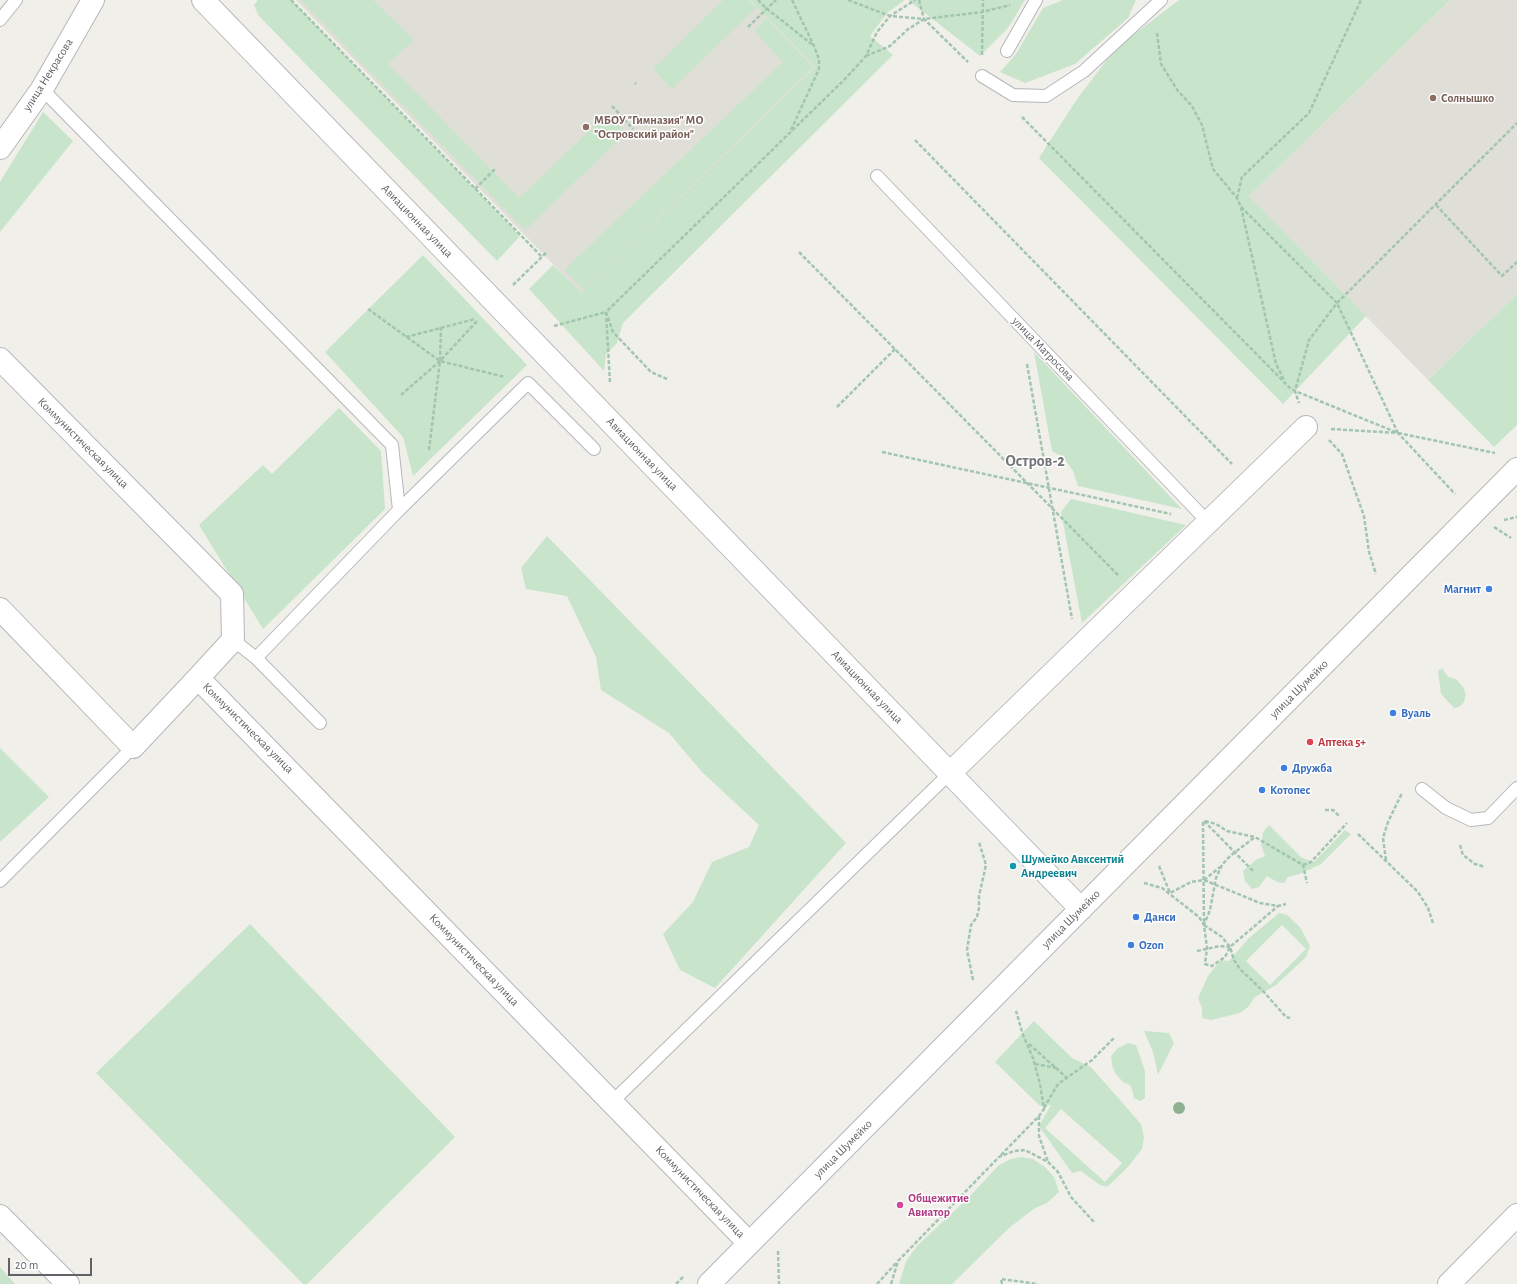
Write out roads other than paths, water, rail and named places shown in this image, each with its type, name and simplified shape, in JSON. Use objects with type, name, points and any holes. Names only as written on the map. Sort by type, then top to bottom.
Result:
[{"type":"street","name":"улица Некрасова","points":[[0,148],[42,89],[93,0]]},
{"type":"street","name":"Авиационная улица","points":[[203,0],[1081,909]]},
{"type":"street","name":"Коммунистическая улица","points":[[0,359],[232,594],[233,640],[133,747]]},
{"type":"street","points":[[950,773],[1306,427]]},
{"type":"street","name":"улица Шумейко","points":[[709,1284],[1517,469]]},
{"type":"street","points":[[0,609],[133,747]]},
{"type":"street","name":"Коммунистическая улица","points":[[198,678],[749,1243]]},
{"type":"street","points":[[0,1216],[68,1284]]},
{"type":"street","points":[[1449,1284],[1517,1216]]},
{"type":"lane","points":[[0,20],[16,0]]},
{"type":"lane","points":[[1007,52],[1036,0]]},
{"type":"lane","points":[[982,76],[1013,94],[1046,96],[1084,71],[1157,3]]},
{"type":"lane","points":[[42,89],[392,445],[399,510]]},
{"type":"lane","name":"улица Матросова","points":[[877,176],[1208,522]]},
{"type":"lane","points":[[256,658],[399,510],[528,383],[594,449]]},
{"type":"lane","points":[[233,640],[256,658],[320,723]]},
{"type":"lane","points":[[0,881],[133,747]]},
{"type":"lane","points":[[612,1102],[950,773]]},
{"type":"lane","points":[[1422,789],[1446,808],[1471,820],[1488,818],[1517,788]]},
{"type":"place","name":"Солнышко","points":[[1433,98]]},
{"type":"place","name":"МБОУ \"Гимназия\" МО \"Островский район\"","points":[[586,127]]},
{"type":"place","name":"Магнит","points":[[1489,589]]},
{"type":"place","name":"Вуаль","points":[[1393,713]]},
{"type":"place","name":"Аптека 5+","points":[[1310,742]]},
{"type":"place","name":"Дружба","points":[[1284,768]]},
{"type":"place","name":"Котопес","points":[[1262,790]]},
{"type":"place","name":"Шумейко Авксентий Андреевич","points":[[1013,866]]},
{"type":"place","name":"Данси","points":[[1136,917]]},
{"type":"place","name":"Ozon","points":[[1131,945]]},
{"type":"place","name":"Общежитие Авиатор","points":[[900,1205]]},
{"type":"district","name":"Остров-2","points":[[1035,461]]}]
